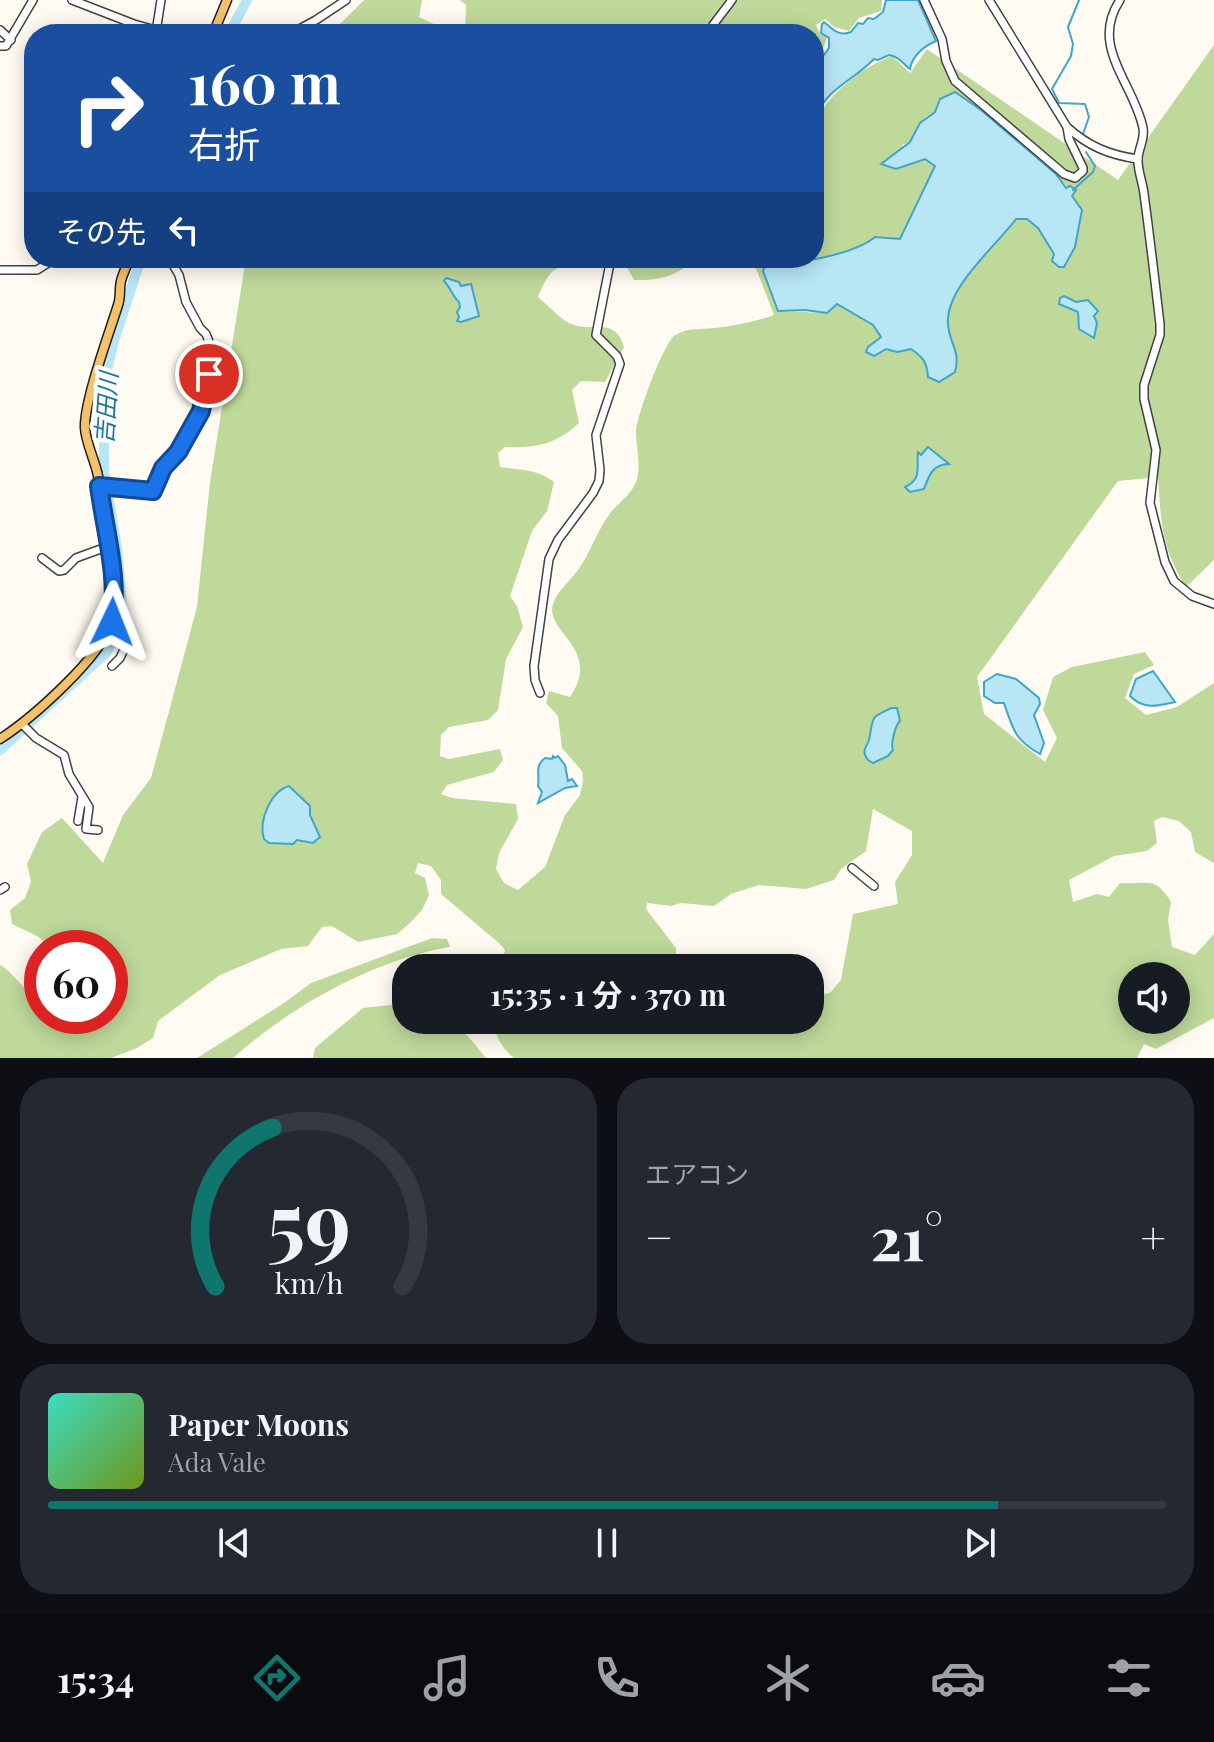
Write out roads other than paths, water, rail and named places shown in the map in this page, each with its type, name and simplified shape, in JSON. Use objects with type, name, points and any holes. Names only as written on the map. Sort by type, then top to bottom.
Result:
[{"type":"main road","points":[[217,24],[227,0]]},
{"type":"main road","points":[[1,737],[24,726],[110,632],[114,603],[109,546],[100,487],[86,436],[86,418],[126,268]]},
{"type":"street","points":[[0,46],[6,46],[11,40],[33,0]]},
{"type":"street","points":[[72,0],[135,24]]},
{"type":"street","points":[[157,24],[161,0]]},
{"type":"street","points":[[306,24],[346,0]]},
{"type":"street","points":[[714,24],[732,0]]},
{"type":"street","points":[[924,0],[943,41],[946,61],[963,90],[1064,174],[1075,178],[1083,168],[1069,139],[1067,127]]},
{"type":"street","points":[[989,0],[1067,127],[1084,143],[1102,151],[1138,159]]},
{"type":"street","points":[[1120,0],[1109,22],[1110,44],[1122,82],[1143,128],[1144,138],[1138,159],[1160,324],[1160,335],[1144,385],[1144,399],[1156,450],[1150,503],[1165,562],[1174,581],[1192,596],[1214,604]]},
{"type":"street","points":[[0,30],[11,40]]},
{"type":"street","points":[[0,270],[40,268]]},
{"type":"street","points":[[100,487],[153,491],[159,475],[178,452],[201,411],[214,354],[206,334],[186,302],[175,268]]},
{"type":"street","points":[[540,693],[534,666],[549,559],[558,540],[599,481],[596,435],[619,369],[617,356],[596,335],[609,268]]},
{"type":"street","points":[[42,558],[59,571],[76,558],[109,546]]},
{"type":"street","points":[[110,632],[127,643],[112,666]]},
{"type":"street","points":[[24,726],[64,755],[69,774],[89,807],[86,829],[98,830]]},
{"type":"street","points":[[78,821],[82,797]]},
{"type":"street","points":[[852,868],[874,886]]},
{"type":"water","points":[[886,0],[918,0],[936,41],[919,52],[910,69],[893,56],[874,59],[824,103],[824,55],[829,48],[829,38],[824,35],[822,24],[824,22],[839,33],[846,33],[851,32],[858,23],[863,24],[868,18],[874,19],[883,12]]},
{"type":"water","points":[[955,92],[981,110],[1056,174],[1066,188],[1070,186],[1076,190],[1072,196],[1082,210],[1075,247],[1064,267],[1052,261],[1054,254],[1038,228],[1027,219],[1016,219],[973,268],[949,310],[949,331],[957,358],[955,372],[939,382],[928,377],[924,360],[911,349],[897,352],[886,349],[874,356],[866,352],[881,337],[873,325],[837,304],[827,313],[778,311],[763,271],[764,268],[824,268],[824,258],[853,249],[875,237],[900,239],[935,166],[925,159],[896,169],[881,164],[910,142],[920,123],[935,112],[940,99]]},
{"type":"water","points":[[446,278],[459,282],[461,286],[471,284],[479,316],[457,321],[459,302],[444,281]]},
{"type":"water","points":[[1064,296],[1076,302],[1088,300],[1098,311],[1094,316],[1097,323],[1094,338],[1079,329],[1078,312],[1059,304]]},
{"type":"water","points":[[928,447],[949,464],[935,468],[924,489],[910,492],[905,487],[911,484],[918,472],[918,452],[921,455]]},
{"type":"water","points":[[1153,671],[1175,702],[1146,705],[1130,696],[1136,679]]},
{"type":"water","points":[[997,674],[1016,679],[1039,698],[1040,704],[1034,715],[1044,743],[1040,754],[1016,733],[1004,703],[995,703],[984,696],[984,682]]},
{"type":"water","points":[[891,708],[897,708],[900,721],[894,734],[893,750],[873,763],[864,752],[873,721]]},
{"type":"water","points":[[558,756],[565,765],[568,781],[572,779],[577,786],[565,788],[538,803],[542,792],[538,786],[538,767],[545,758],[552,759]]},
{"type":"water","points":[[289,786],[310,806],[310,815],[320,837],[313,843],[297,840],[293,844],[269,843],[264,839],[263,824],[268,808],[277,794]]},
{"type":"waterway","name":"吉田川","points":[[234,24],[247,0]]},
{"type":"waterway","points":[[1079,0],[1068,27],[1073,44],[1071,56],[1052,89],[1059,103],[1085,104],[1089,117],[1083,134]]},
{"type":"waterway","points":[[1073,190],[1093,172],[1095,166],[1086,152]]},
{"type":"waterway","name":"吉田川","points":[[0,750],[107,652],[123,619],[117,548],[104,471],[104,399],[114,341],[138,268]]}]
